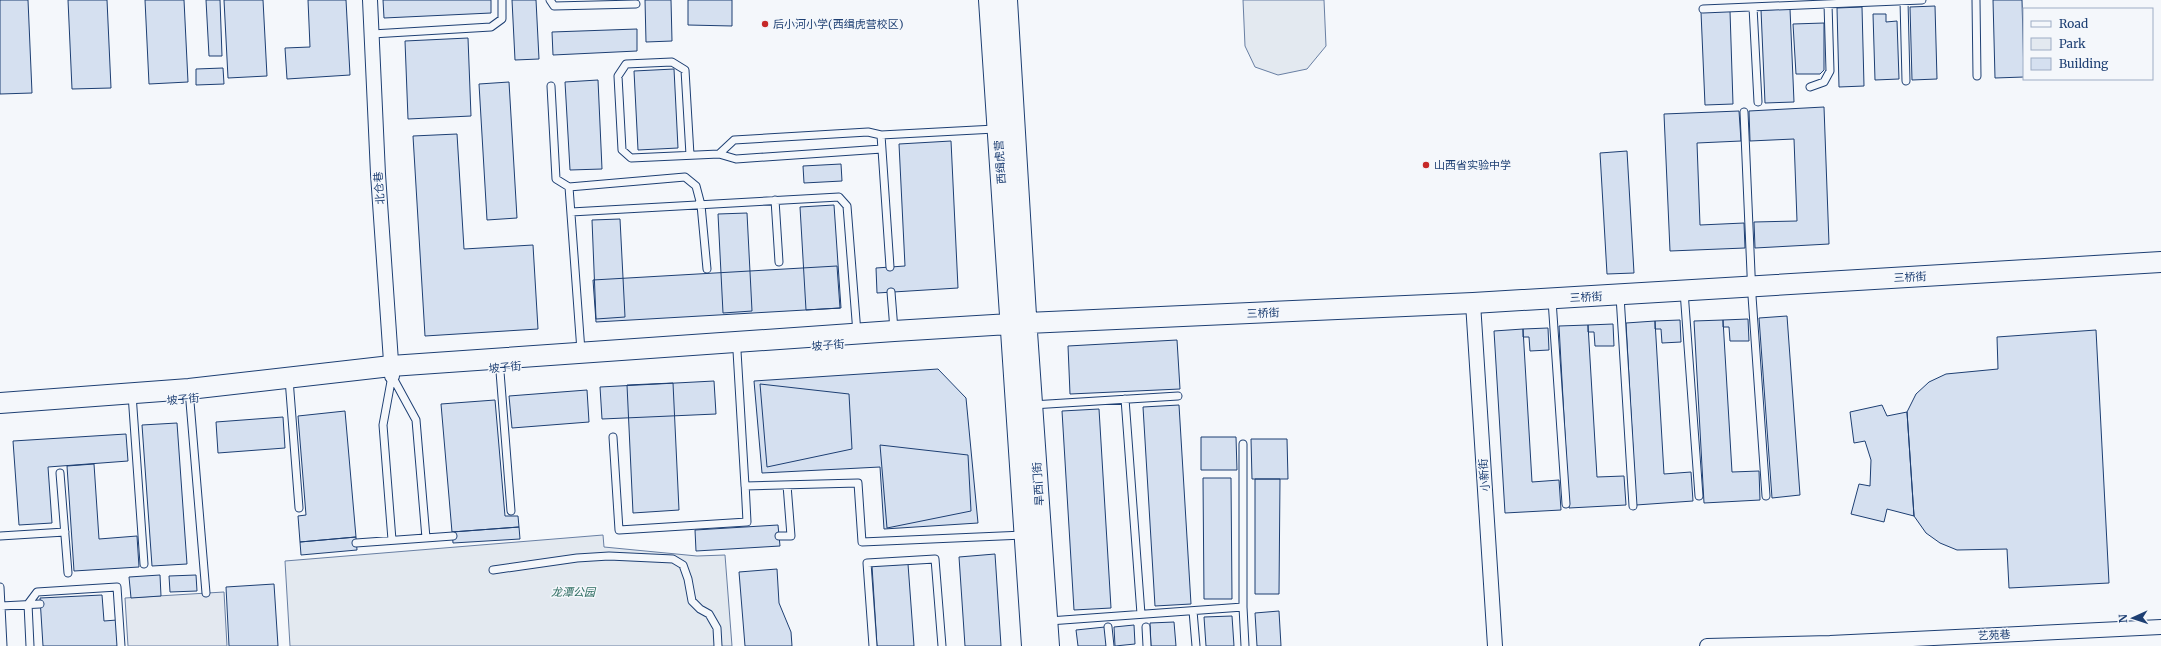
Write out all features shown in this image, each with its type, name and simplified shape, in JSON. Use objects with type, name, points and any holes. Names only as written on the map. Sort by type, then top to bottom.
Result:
[{"type":"street","name":"北仓巷","points":[[370,0],[378,174],[392,371]]},
{"type":"street","name":"西缉虎营","points":[[989,0],[998,129],[1019,328]]},
{"type":"street","name":"西缉虎营","points":[[1007,0],[1019,328]]},
{"type":"street","name":"三桥街","points":[[1019,328],[1474,308],[1684,296],[2161,262]]},
{"type":"street","name":"三桥街","points":[[1752,291],[2161,273]]},
{"type":"street","name":"小新街","points":[[1474,308],[1495,646]]},
{"type":"street","name":"坡子街","points":[[0,403],[132,398],[189,394],[392,371],[1019,328]]},
{"type":"street","name":"旱西门街","points":[[1019,328],[1032,405],[1049,646]]},
{"type":"street","name":"旱西门街","points":[[1019,328],[1025,535],[1032,646]]},
{"type":"street","name":"坡子街","points":[[582,357],[737,351],[857,338]]},
{"type":"street","name":"坡子街","points":[[0,412],[132,398]]},
{"type":"street","name":"艺苑巷","points":[[1707,646],[1838,642],[2161,627]]},
{"type":"lane","points":[[372,34],[491,28],[502,19],[502,0]]},
{"type":"lane","points":[[550,0],[554,6],[636,4]]},
{"type":"lane","points":[[1703,9],[1922,0]]},
{"type":"lane","points":[[1976,0],[1977,76]]},
{"type":"lane","points":[[1904,1],[1906,81]]},
{"type":"lane","points":[[1810,87],[1824,82],[1830,71],[1828,4]]},
{"type":"lane","points":[[1753,7],[1758,102]]},
{"type":"lane","points":[[690,155],[685,70],[672,62],[626,64],[618,76],[622,150],[631,158],[719,154],[736,159],[882,149]]},
{"type":"lane","points":[[551,86],[556,179],[569,187],[685,177],[696,186],[701,205],[707,269]]},
{"type":"lane","points":[[1744,112],[1752,291],[1766,496]]},
{"type":"lane","points":[[719,154],[734,140],[868,132],[881,135],[998,129]]},
{"type":"lane","points":[[881,135],[890,267]]},
{"type":"lane","points":[[569,187],[582,357]]},
{"type":"lane","points":[[571,212],[839,197],[847,206],[857,338]]},
{"type":"lane","points":[[775,200],[779,262]]},
{"type":"lane","points":[[891,292],[894,336]]},
{"type":"lane","points":[[1684,296],[1698,496]]},
{"type":"lane","points":[[1620,299],[1633,506]]},
{"type":"lane","points":[[1552,303],[1566,504]]},
{"type":"lane","points":[[613,437],[619,530],[747,522],[737,351]]},
{"type":"lane","points":[[499,363],[511,511]]},
{"type":"lane","points":[[392,371],[416,420],[426,538]]},
{"type":"lane","points":[[392,371],[383,425],[392,540]]},
{"type":"lane","points":[[289,382],[299,508]]},
{"type":"lane","points":[[189,394],[206,593]]},
{"type":"lane","points":[[1032,405],[1178,396]]},
{"type":"lane","points":[[132,398],[144,564]]},
{"type":"lane","points":[[1125,399],[1141,614]]},
{"type":"lane","points":[[1243,444],[1243,607],[1246,646]]},
{"type":"lane","points":[[60,473],[68,573]]},
{"type":"lane","points":[[745,483],[745,486],[858,483],[862,542],[1025,535]]},
{"type":"lane","points":[[779,536],[791,536],[787,485]]},
{"type":"lane","points":[[0,536],[65,532]]},
{"type":"lane","points":[[356,543],[453,536]]},
{"type":"lane","points":[[493,570],[577,558],[609,556],[673,559],[683,565],[688,579],[692,601],[700,609],[709,614],[717,628],[718,646]]},
{"type":"lane","points":[[873,646],[867,562],[936,559],[942,646]]},
{"type":"lane","points":[[30,646],[28,604],[37,592],[117,586],[121,646]]},
{"type":"lane","points":[[0,587],[3,646]]},
{"type":"lane","points":[[1,606],[40,604]]},
{"type":"lane","points":[[1047,621],[1243,607]]},
{"type":"lane","points":[[1194,611],[1196,646]]},
{"type":"lane","points":[[1108,627],[1110,646]]},
{"type":"lane","points":[[1146,627],[1147,646]]},
{"type":"green space","points":[[1243,0],[1324,0],[1326,46],[1307,69],[1278,75],[1255,67],[1245,46]]},
{"type":"green space","name":"龙潭公园","points":[[603,535],[604,547],[697,556],[725,555],[732,646],[290,646],[285,561]]},
{"type":"shaded area","points":[[224,592],[227,646],[128,646],[125,598]]},
{"type":"building","points":[[0,0],[28,0],[32,93],[0,94]]},
{"type":"building","points":[[68,0],[107,0],[111,88],[72,89]]},
{"type":"building","points":[[145,0],[184,0],[188,82],[149,84]]},
{"type":"building","points":[[206,0],[220,0],[222,56],[209,56]]},
{"type":"building","points":[[224,0],[263,0],[267,76],[228,78]]},
{"type":"building","points":[[308,0],[346,0],[350,75],[287,79],[285,48],[310,47]]},
{"type":"building","points":[[383,0],[491,0],[491,13],[384,18]]},
{"type":"building","points":[[512,0],[536,0],[539,59],[515,60]]},
{"type":"building","points":[[645,0],[671,0],[672,41],[646,42]]},
{"type":"building","points":[[688,0],[732,0],[732,26],[688,25]]},
{"type":"building","points":[[1993,0],[2022,0],[2023,77],[1995,78]]},
{"type":"building","points":[[1935,6],[1937,79],[1912,80],[1910,7]]},
{"type":"building","points":[[1862,7],[1864,86],[1839,87],[1837,8]]},
{"type":"building","points":[[1790,9],[1794,102],[1765,103],[1761,10]]},
{"type":"building","points":[[1730,11],[1733,104],[1705,105],[1701,12]]},
{"type":"building","points":[[1873,14],[1886,14],[1886,22],[1897,21],[1899,79],[1875,80]]},
{"type":"building","points":[[1824,23],[1824,70],[1820,74],[1796,74],[1793,24]]},
{"type":"building","points":[[637,29],[637,51],[553,55],[552,32]]},
{"type":"building","points":[[468,38],[471,116],[408,119],[405,41]]},
{"type":"building","points":[[223,68],[224,84],[196,85],[196,69]]},
{"type":"building","points":[[674,69],[678,148],[638,150],[634,71]]},
{"type":"building","points":[[598,80],[602,169],[570,170],[565,82]]},
{"type":"building","points":[[509,82],[517,218],[487,220],[479,84]]},
{"type":"building","points":[[1824,107],[1829,244],[1755,248],[1754,222],[1797,221],[1794,139],[1750,141],[1749,111]]},
{"type":"building","points":[[1739,111],[1741,141],[1697,143],[1700,225],[1744,223],[1745,248],[1670,251],[1664,114]]},
{"type":"building","points":[[457,134],[464,249],[533,245],[538,329],[425,336],[413,136]]},
{"type":"building","points":[[951,141],[958,288],[877,293],[876,268],[905,266],[899,144]]},
{"type":"building","points":[[1627,151],[1634,273],[1607,274],[1600,153]]},
{"type":"building","points":[[841,164],[842,181],[804,183],[803,166]]},
{"type":"building","points":[[834,205],[841,308],[806,310],[800,207]]},
{"type":"building","points":[[747,213],[752,311],[723,313],[718,214]]},
{"type":"building","points":[[620,219],[625,317],[596,319],[592,220]]},
{"type":"building","points":[[837,266],[840,308],[596,322],[593,280]]},
{"type":"building","points":[[1787,316],[1800,495],[1772,498],[1759,318]]},
{"type":"building","points":[[1748,319],[1749,341],[1730,341],[1729,327],[1723,327],[1723,320]]},
{"type":"building","points":[[1680,320],[1681,342],[1662,343],[1661,329],[1655,329],[1655,321]]},
{"type":"building","points":[[1723,320],[1732,472],[1759,471],[1760,500],[1704,503],[1694,321]]},
{"type":"building","points":[[1655,321],[1664,474],[1691,472],[1693,501],[1636,505],[1626,323]]},
{"type":"building","points":[[1613,324],[1614,346],[1595,346],[1594,332],[1588,332],[1588,325]]},
{"type":"building","points":[[1588,325],[1597,477],[1624,476],[1626,505],[1569,508],[1559,326]]},
{"type":"building","points":[[1548,328],[1549,350],[1530,351],[1529,337],[1523,337],[1523,329]]},
{"type":"building","points":[[1523,329],[1532,482],[1559,480],[1561,510],[1505,513],[1494,331]]},
{"type":"building","points":[[2096,330],[2109,583],[2009,588],[2007,549],[1957,550],[1940,543],[1926,533],[1914,516],[1907,412],[1916,394],[1929,382],[1946,374],[1998,369],[1997,337]]},
{"type":"building","points":[[1177,340],[1180,389],[1070,394],[1068,346]]},
{"type":"building","points":[[938,369],[966,398],[978,523],[884,529],[880,467],[762,473],[754,381]]},
{"type":"building","points":[[714,381],[716,414],[602,419],[600,387]]},
{"type":"building","points":[[673,383],[679,510],[633,513],[627,385]]},
{"type":"building","points":[[760,384],[849,394],[852,449],[767,467]]},
{"type":"building","points":[[587,390],[589,422],[512,428],[509,396]]},
{"type":"building","points":[[495,400],[505,516],[518,516],[519,527],[452,532],[441,404]]},
{"type":"building","points":[[1179,405],[1191,604],[1155,606],[1143,407]]},
{"type":"building","points":[[1882,405],[1887,416],[1907,412],[1914,516],[1887,509],[1884,522],[1851,514],[1859,484],[1870,486],[1871,460],[1865,441],[1854,443],[1850,412]]},
{"type":"building","points":[[1099,409],[1111,608],[1074,610],[1062,411]]},
{"type":"building","points":[[345,411],[356,537],[300,542],[298,516],[306,515],[298,416]]},
{"type":"building","points":[[283,417],[285,448],[218,453],[216,422]]},
{"type":"building","points":[[177,423],[187,564],[152,566],[142,425]]},
{"type":"building","points":[[126,434],[128,461],[48,467],[52,523],[19,525],[13,441]]},
{"type":"building","points":[[1201,437],[1236,437],[1237,470],[1201,470]]},
{"type":"building","points":[[1251,439],[1287,439],[1288,479],[1252,479]]},
{"type":"building","points":[[880,445],[968,455],[971,511],[887,528]]},
{"type":"building","points":[[94,464],[99,539],[137,536],[139,567],[74,571],[67,466]]},
{"type":"building","points":[[1203,478],[1231,478],[1232,599],[1204,599]]},
{"type":"building","points":[[1255,479],[1280,479],[1279,594],[1255,594]]},
{"type":"building","points":[[778,525],[780,546],[696,551],[695,530]]},
{"type":"building","points":[[519,527],[520,539],[453,543],[452,532]]},
{"type":"building","points":[[356,537],[357,550],[301,555],[300,542]]},
{"type":"building","points":[[995,554],[1001,646],[965,646],[959,557]]},
{"type":"building","points":[[908,564],[914,646],[877,646],[872,566]]},
{"type":"building","points":[[777,569],[779,603],[791,632],[792,646],[745,646],[739,572]]},
{"type":"building","points":[[160,575],[161,596],[131,598],[129,577]]},
{"type":"building","points":[[196,575],[197,591],[170,592],[169,576]]},
{"type":"building","points":[[274,584],[278,646],[229,646],[226,587]]},
{"type":"building","points":[[102,595],[104,621],[117,620],[118,646],[43,646],[40,598]]},
{"type":"building","points":[[1279,611],[1281,646],[1257,646],[1255,613]]},
{"type":"building","points":[[1232,616],[1234,646],[1206,646],[1204,617]]},
{"type":"building","points":[[1174,622],[1176,646],[1151,646],[1150,623]]},
{"type":"building","points":[[1134,625],[1135,644],[1115,646],[1114,627]]},
{"type":"building","points":[[1105,627],[1107,646],[1078,646],[1076,630]]},
{"type":"place","name":"后小河小学(西缉虎营校区)","points":[[765,24]]},
{"type":"place","name":"山西省实验中学","points":[[1426,165]]}]
